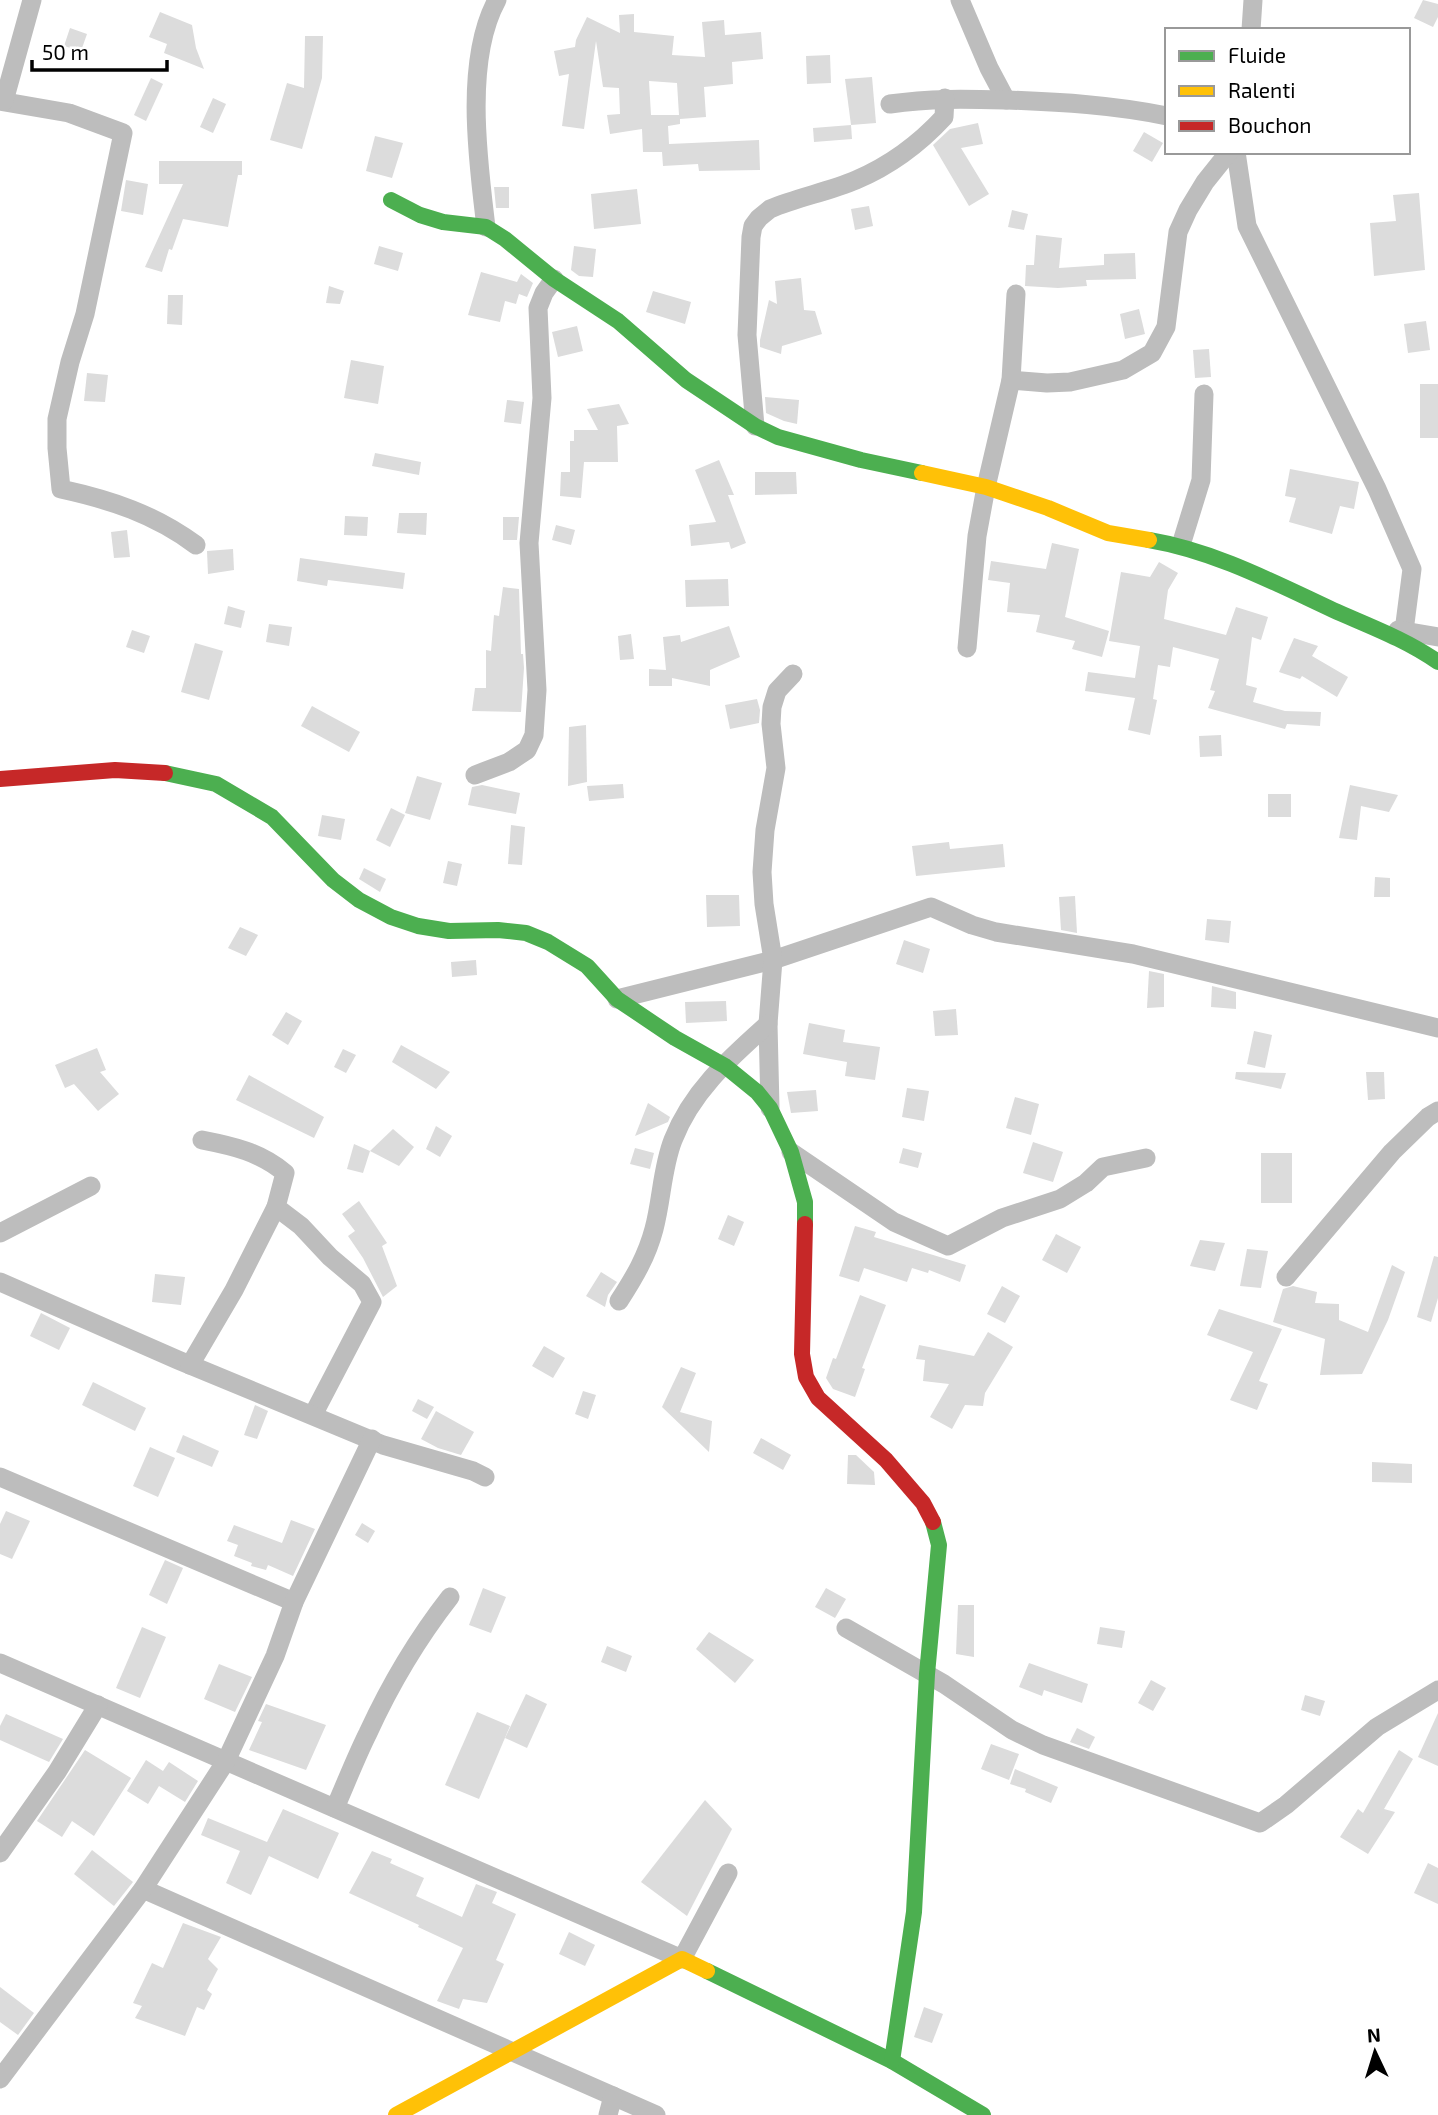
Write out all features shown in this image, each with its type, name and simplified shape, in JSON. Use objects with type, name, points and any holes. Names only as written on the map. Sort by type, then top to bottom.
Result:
[{"type":"street","points":[[32,0],[2,101],[69,113],[123,133],[85,314],[70,362],[57,419],[61,489],[106,499],[146,514],[173,528],[196,545]]},
{"type":"street","points":[[486,227],[477,126],[479,69],[483,37],[497,0]]},
{"type":"street","points":[[960,0],[1006,100]]},
{"type":"street","points":[[1251,28],[1253,0]]},
{"type":"street","points":[[755,426],[747,335],[748,277],[753,226],[769,209],[856,180],[903,152],[931,131],[944,117],[945,98]]},
{"type":"street","points":[[890,104],[945,98],[1006,100],[1098,105],[1165,116]]},
{"type":"street","points":[[1011,380],[1070,382],[1124,370],[1152,353],[1166,327],[1178,232],[1205,182],[1227,154]]},
{"type":"street","points":[[1236,154],[1247,226],[1377,489],[1412,569],[1404,631]]},
{"type":"street","points":[[391,200],[420,215],[443,222],[486,227],[524,252],[554,279],[618,321],[686,380],[755,426],[815,448],[986,487],[1048,508],[1108,533],[1181,545],[1224,560],[1378,628],[1417,647],[1438,662]]},
{"type":"street","points":[[475,775],[509,762],[527,750],[534,735],[537,690],[529,542],[542,398],[538,308],[554,279]]},
{"type":"street","points":[[967,648],[973,569],[986,487],[1011,380],[1016,294]]},
{"type":"street","points":[[1181,545],[1202,480],[1203,394]]},
{"type":"street","points":[[1378,628],[1438,637]]},
{"type":"street","points":[[770,1108],[768,1024],[773,960],[762,872],[765,830],[776,768],[772,716],[777,691],[793,674]]},
{"type":"street","points":[[0,779],[115,771],[172,773],[216,784],[272,817],[333,880],[359,900],[391,916],[418,926],[449,931],[498,930],[526,933],[570,954],[587,966],[617,999],[675,1038],[724,1066],[757,1092],[770,1108],[791,1152],[805,1202],[802,1354],[806,1377],[818,1398],[886,1460],[923,1503],[933,1521],[939,1545],[927,1674],[914,1912],[892,2061]]},
{"type":"street","points":[[617,999],[773,960],[931,907],[996,932],[1133,954],[1438,1028]]},
{"type":"street","points":[[619,1301],[648,1250],[659,1208],[666,1159],[693,1100],[705,1084],[768,1024]]},
{"type":"street","points":[[1286,1277],[1391,1152],[1438,1111]]},
{"type":"street","points":[[190,1365],[234,1290],[276,1207],[285,1173],[272,1162],[250,1151],[202,1139]]},
{"type":"street","points":[[791,1152],[894,1222],[948,1246],[1002,1218],[1060,1199],[1086,1183],[1103,1167],[1146,1158]]},
{"type":"street","points":[[0,1233],[91,1186]]},
{"type":"street","points":[[276,1207],[301,1226],[330,1257],[362,1284],[372,1302],[313,1415]]},
{"type":"street","points":[[0,1283],[383,1445],[473,1471],[485,1477]]},
{"type":"street","points":[[0,2079],[143,1889],[226,1761],[265,1679],[294,1602],[372,1439]]},
{"type":"street","points":[[0,1477],[294,1602]]},
{"type":"street","points":[[335,1808],[386,1698],[424,1633],[450,1597]]},
{"type":"street","points":[[846,1628],[927,1674],[1012,1730],[1053,1749],[1260,1823],[1286,1805],[1377,1727],[1438,1690]]},
{"type":"street","points":[[0,1663],[682,1959],[892,2061],[983,2115]]},
{"type":"street","points":[[0,1853],[7,1827],[57,1772],[98,1705]]},
{"type":"street","points":[[396,2115],[682,1959],[728,1873]]},
{"type":"street","points":[[143,1889],[515,2052],[611,2105],[656,2115]]},
{"type":"building","points":[[1423,0],[1438,4],[1438,17],[1433,27],[1414,18]]},
{"type":"building","points":[[160,12],[192,25],[196,48],[204,69],[164,53],[167,44],[149,37]]},
{"type":"building","points":[[634,14],[634,32],[674,36],[672,55],[705,57],[702,22],[724,20],[725,35],[761,32],[763,59],[732,62],[733,84],[704,87],[706,117],[680,119],[680,124],[668,126],[669,144],[759,140],[760,170],[699,171],[698,164],[663,166],[662,152],[643,152],[642,129],[610,134],[607,115],[620,114],[619,88],[603,87],[596,41],[584,129],[562,126],[569,74],[559,76],[554,51],[575,47],[587,17],[620,33],[619,15]],"holes":[[[649,81],[677,83],[679,115],[651,115]]]},
{"type":"building","points":[[70,28],[87,34],[81,51],[64,46]]},
{"type":"building","points":[[305,36],[323,36],[322,78],[302,149],[270,140],[287,83],[304,88]]},
{"type":"building","points":[[830,55],[831,83],[807,84],[806,56]]},
{"type":"building","points":[[872,77],[876,123],[851,125],[845,79]]},
{"type":"building","points":[[151,78],[163,84],[146,121],[134,115]]},
{"type":"building","points":[[213,98],[226,104],[213,133],[200,127]]},
{"type":"building","points":[[978,123],[983,144],[961,148],[989,194],[969,206],[933,145],[950,129]]},
{"type":"building","points":[[851,125],[852,139],[814,142],[813,128]]},
{"type":"building","points":[[1144,132],[1163,143],[1152,162],[1133,151]]},
{"type":"building","points":[[375,136],[403,143],[392,178],[366,171]]},
{"type":"building","points":[[159,161],[242,161],[242,175],[238,175],[228,227],[183,219],[162,272],[145,267],[183,184],[159,184]]},
{"type":"building","points":[[126,180],[148,184],[143,215],[121,211]]},
{"type":"building","points":[[494,187],[509,187],[509,208],[496,208]]},
{"type":"building","points":[[637,189],[641,224],[594,229],[591,194]]},
{"type":"building","points":[[1419,193],[1425,270],[1374,276],[1370,223],[1396,221],[1393,195]]},
{"type":"building","points":[[869,206],[873,226],[855,230],[851,209]]},
{"type":"building","points":[[1012,210],[1028,214],[1024,230],[1008,227]]},
{"type":"building","points":[[1036,235],[1062,238],[1059,268],[1104,265],[1104,254],[1135,253],[1136,279],[1086,280],[1087,286],[1058,288],[1025,286],[1026,265],[1034,265]]},
{"type":"building","points":[[379,246],[403,253],[398,271],[374,264]]},
{"type":"building","points":[[574,246],[596,249],[593,277],[579,276],[571,270]]},
{"type":"building","points":[[481,272],[517,282],[521,274],[533,283],[527,297],[519,294],[516,304],[505,301],[500,322],[468,315]]},
{"type":"building","points":[[801,278],[804,310],[815,311],[822,334],[782,346],[781,354],[760,347],[769,300],[777,304],[775,281]]},
{"type":"building","points":[[329,286],[344,291],[340,304],[326,303]]},
{"type":"building","points":[[653,291],[691,302],[685,324],[646,312]]},
{"type":"building","points":[[168,295],[183,295],[182,325],[167,324]]},
{"type":"building","points":[[1139,309],[1145,334],[1125,339],[1120,314]]},
{"type":"building","points":[[1426,321],[1430,350],[1408,353],[1404,324]]},
{"type":"building","points":[[577,326],[583,351],[558,357],[552,332]]},
{"type":"building","points":[[1209,349],[1211,377],[1195,378],[1193,350]]},
{"type":"building","points":[[351,360],[384,366],[378,404],[344,398]]},
{"type":"building","points":[[87,373],[108,375],[105,402],[84,401]]},
{"type":"building","points":[[1420,384],[1438,384],[1438,438],[1420,438]]},
{"type":"building","points":[[765,397],[799,400],[797,424],[766,413]]},
{"type":"building","points":[[507,400],[524,402],[521,424],[504,422]]},
{"type":"building","points":[[619,404],[629,424],[617,426],[618,462],[584,462],[581,498],[560,496],[561,472],[570,472],[570,441],[574,441],[574,430],[598,430],[587,409]]},
{"type":"building","points":[[375,453],[421,462],[419,475],[372,466]]},
{"type":"building","points":[[719,460],[734,495],[728,495],[746,543],[731,549],[729,542],[691,546],[689,525],[716,522],[695,470]]},
{"type":"building","points":[[1290,469],[1359,482],[1354,509],[1340,506],[1332,534],[1289,522],[1296,498],[1285,496]]},
{"type":"building","points":[[755,472],[796,472],[797,494],[755,495]]},
{"type":"building","points":[[399,513],[427,513],[426,535],[397,533]]},
{"type":"building","points":[[345,516],[368,517],[367,536],[344,535]]},
{"type":"building","points":[[503,517],[519,517],[517,540],[503,540]]},
{"type":"building","points":[[556,525],[575,530],[571,545],[552,540]]},
{"type":"building","points":[[127,530],[130,557],[114,558],[111,532]]},
{"type":"building","points":[[1052,543],[1079,549],[1065,617],[1109,631],[1102,657],[1072,649],[1075,641],[1036,632],[1040,615],[1007,612],[1010,583],[988,580],[991,561],[1046,569]]},
{"type":"building","points":[[233,549],[234,570],[208,574],[207,551]]},
{"type":"building","points":[[300,558],[405,573],[403,589],[328,580],[327,586],[297,581]]},
{"type":"building","points":[[1159,562],[1178,573],[1168,590],[1164,619],[1226,635],[1236,607],[1268,617],[1261,640],[1252,637],[1246,685],[1257,688],[1253,702],[1285,711],[1321,712],[1320,726],[1287,724],[1285,729],[1208,708],[1215,691],[1210,690],[1219,659],[1173,647],[1170,667],[1158,665],[1153,699],[1157,700],[1150,735],[1128,730],[1135,698],[1085,691],[1088,672],[1135,678],[1140,646],[1109,641],[1121,572],[1150,577]]},
{"type":"building","points":[[728,579],[729,606],[686,607],[685,580]]},
{"type":"building","points":[[503,587],[519,589],[521,654],[524,668],[521,712],[472,711],[475,688],[486,688],[486,650],[491,651],[494,615],[499,616]]},
{"type":"building","points":[[228,606],[245,611],[241,628],[224,624]]},
{"type":"building","points":[[269,624],[292,627],[289,646],[266,642]]},
{"type":"building","points":[[729,626],[740,657],[710,670],[710,686],[672,678],[672,686],[649,686],[649,669],[666,670],[663,637],[680,635],[681,642]]},
{"type":"building","points":[[132,630],[150,636],[144,653],[126,647]]},
{"type":"building","points":[[631,634],[634,659],[620,660],[618,636]]},
{"type":"building","points":[[1294,638],[1318,646],[1312,656],[1348,677],[1337,697],[1302,676],[1300,679],[1279,672]]},
{"type":"building","points":[[195,643],[223,651],[209,700],[181,692]]},
{"type":"building","points":[[757,699],[759,723],[730,729],[725,705]]},
{"type":"building","points":[[312,706],[360,732],[349,752],[301,726]]},
{"type":"building","points":[[586,725],[587,782],[568,786],[569,727]]},
{"type":"building","points":[[1221,735],[1222,756],[1200,757],[1199,736]]},
{"type":"building","points":[[417,776],[442,783],[430,820],[405,813]]},
{"type":"building","points":[[623,784],[624,798],[589,801],[587,786]]},
{"type":"building","points":[[482,785],[520,793],[516,814],[468,805],[472,787]]},
{"type":"building","points":[[1350,785],[1398,795],[1389,812],[1361,806],[1357,840],[1339,838]]},
{"type":"building","points":[[1268,794],[1291,794],[1291,817],[1268,817]]},
{"type":"building","points":[[391,808],[405,815],[390,847],[376,840]]},
{"type":"building","points":[[322,815],[345,819],[341,840],[318,836]]},
{"type":"building","points":[[511,825],[525,827],[522,865],[508,864]]},
{"type":"building","points":[[949,842],[950,849],[1003,844],[1005,867],[916,876],[912,846]]},
{"type":"building","points":[[448,861],[462,864],[457,886],[443,883]]},
{"type":"building","points":[[364,868],[386,879],[380,892],[359,879]]},
{"type":"building","points":[[1375,877],[1390,878],[1390,897],[1374,897]]},
{"type":"building","points":[[706,895],[739,895],[740,926],[707,927]]},
{"type":"building","points":[[1075,896],[1077,933],[1061,930],[1059,897]]},
{"type":"building","points":[[1207,919],[1231,921],[1229,943],[1205,940]]},
{"type":"building","points":[[240,927],[258,935],[246,956],[228,948]]},
{"type":"building","points":[[904,940],[930,949],[923,973],[896,964]]},
{"type":"building","points":[[476,960],[477,975],[452,977],[451,962]]},
{"type":"building","points":[[1149,971],[1164,974],[1164,1007],[1147,1008]]},
{"type":"building","points":[[1212,986],[1236,992],[1236,1009],[1211,1007]]},
{"type":"building","points":[[726,1001],[727,1021],[686,1023],[685,1002]]},
{"type":"building","points":[[956,1009],[958,1035],[935,1036],[933,1011]]},
{"type":"building","points":[[286,1012],[302,1021],[288,1045],[272,1035]]},
{"type":"building","points":[[809,1023],[845,1030],[843,1042],[880,1047],[875,1080],[845,1076],[847,1062],[803,1054]]},
{"type":"building","points":[[1254,1031],[1272,1035],[1265,1068],[1247,1064]]},
{"type":"building","points":[[401,1045],[450,1072],[436,1089],[392,1062]]},
{"type":"building","points":[[97,1048],[106,1070],[100,1072],[119,1094],[98,1111],[74,1084],[65,1088],[55,1065]]},
{"type":"building","points":[[343,1049],[356,1055],[346,1073],[334,1067]]},
{"type":"building","points":[[1236,1072],[1286,1073],[1281,1089],[1235,1079]]},
{"type":"building","points":[[1366,1072],[1384,1072],[1385,1099],[1368,1100]]},
{"type":"building","points":[[249,1075],[324,1117],[314,1138],[236,1100]]},
{"type":"building","points":[[907,1088],[929,1091],[924,1121],[902,1117]]},
{"type":"building","points":[[816,1090],[818,1111],[791,1113],[787,1092]]},
{"type":"building","points":[[1015,1097],[1039,1104],[1031,1135],[1006,1128]]},
{"type":"building","points":[[648,1103],[670,1117],[668,1122],[635,1136]]},
{"type":"building","points":[[436,1126],[452,1136],[440,1157],[426,1149]]},
{"type":"building","points":[[393,1129],[414,1147],[399,1166],[370,1151]]},
{"type":"building","points":[[1033,1142],[1063,1152],[1053,1182],[1023,1173]]},
{"type":"building","points":[[354,1144],[370,1151],[363,1173],[347,1169]]},
{"type":"building","points":[[635,1148],[654,1153],[650,1169],[630,1164]]},
{"type":"building","points":[[903,1148],[922,1153],[918,1168],[899,1163]]},
{"type":"building","points":[[1261,1153],[1292,1153],[1292,1203],[1261,1203]]},
{"type":"building","points":[[359,1201],[387,1243],[382,1246],[397,1286],[383,1297],[348,1236],[355,1231],[342,1214]]},
{"type":"building","points":[[728,1215],[744,1222],[734,1246],[718,1239]]},
{"type":"building","points":[[855,1226],[876,1232],[874,1237],[966,1265],[960,1282],[929,1270],[928,1273],[912,1268],[907,1282],[864,1268],[859,1282],[839,1276]]},
{"type":"building","points":[[1056,1234],[1081,1247],[1067,1273],[1042,1260]]},
{"type":"building","points":[[1200,1240],[1225,1243],[1215,1271],[1190,1266]]},
{"type":"building","points":[[1247,1249],[1268,1251],[1261,1288],[1240,1286]]},
{"type":"building","points":[[1434,1256],[1438,1257],[1438,1298],[1431,1322],[1417,1317]]},
{"type":"building","points":[[1392,1265],[1405,1272],[1388,1320],[1362,1374],[1320,1375],[1325,1339],[1273,1322],[1283,1289],[1293,1286],[1317,1292],[1315,1303],[1339,1304],[1339,1320],[1368,1332]]},
{"type":"building","points":[[601,1272],[617,1282],[608,1295],[605,1307],[586,1296]]},
{"type":"building","points":[[155,1274],[185,1277],[181,1305],[152,1302]]},
{"type":"building","points":[[1002,1286],[1020,1296],[1005,1323],[987,1314]]},
{"type":"building","points":[[860,1295],[886,1305],[862,1368],[865,1369],[855,1397],[833,1389],[826,1378]]},
{"type":"building","points":[[1219,1309],[1282,1329],[1259,1381],[1268,1384],[1257,1410],[1230,1400],[1253,1352],[1207,1335]]},
{"type":"building","points":[[41,1313],[70,1328],[59,1350],[30,1336]]},
{"type":"building","points":[[988,1332],[1013,1347],[985,1393],[983,1406],[965,1405],[952,1429],[930,1417],[949,1384],[923,1381],[925,1360],[916,1359],[919,1345],[974,1356]]},
{"type":"building","points":[[544,1346],[565,1358],[553,1378],[532,1366]]},
{"type":"building","points":[[681,1367],[696,1373],[680,1412],[712,1421],[709,1452],[662,1407]]},
{"type":"building","points":[[93,1382],[146,1408],[135,1431],[82,1405]]},
{"type":"building","points":[[583,1391],[596,1395],[588,1419],[575,1414]]},
{"type":"building","points":[[418,1399],[434,1407],[427,1419],[412,1411]]},
{"type":"building","points":[[255,1405],[268,1411],[257,1439],[244,1435]]},
{"type":"building","points":[[436,1411],[474,1432],[461,1455],[421,1439]]},
{"type":"building","points":[[183,1435],[219,1451],[212,1467],[176,1452]]},
{"type":"building","points":[[761,1438],[791,1455],[783,1470],[753,1453]]},
{"type":"building","points":[[150,1447],[175,1458],[158,1497],[133,1486]]},
{"type":"building","points":[[848,1455],[856,1455],[874,1472],[875,1485],[847,1484]]},
{"type":"building","points":[[1372,1462],[1412,1464],[1412,1483],[1372,1482]]},
{"type":"building","points":[[6,1511],[30,1521],[12,1559],[0,1554],[0,1524]]},
{"type":"building","points":[[291,1520],[315,1529],[293,1576],[268,1565],[266,1570],[251,1566],[252,1563],[234,1556],[238,1545],[227,1541],[234,1525],[282,1543]]},
{"type":"building","points":[[362,1523],[375,1531],[368,1543],[355,1535]]},
{"type":"building","points":[[165,1560],[183,1568],[167,1604],[149,1595]]},
{"type":"building","points":[[483,1588],[506,1597],[491,1633],[469,1625]]},
{"type":"building","points":[[826,1588],[846,1599],[835,1618],[815,1607]]},
{"type":"building","points":[[958,1605],[974,1605],[974,1657],[956,1654]]},
{"type":"building","points":[[142,1627],[166,1637],[140,1698],[116,1688]]},
{"type":"building","points":[[1100,1627],[1125,1631],[1122,1648],[1097,1644]]},
{"type":"building","points":[[709,1632],[754,1660],[735,1683],[696,1649]]},
{"type":"building","points":[[607,1646],[632,1656],[626,1672],[601,1662]]},
{"type":"building","points":[[1029,1663],[1088,1684],[1082,1703],[1044,1690],[1042,1696],[1019,1687]]},
{"type":"building","points":[[219,1664],[252,1677],[235,1712],[204,1699]]},
{"type":"building","points":[[1151,1680],[1166,1688],[1153,1711],[1138,1703]]},
{"type":"building","points":[[526,1694],[547,1704],[527,1748],[505,1738]]},
{"type":"building","points":[[1305,1695],[1325,1701],[1320,1716],[1301,1710]]},
{"type":"building","points":[[266,1704],[326,1725],[306,1770],[249,1750],[262,1722],[258,1721]]},
{"type":"building","points":[[477,1712],[510,1726],[479,1799],[445,1785]]},
{"type":"building","points":[[1438,1713],[1438,1766],[1418,1757]]},
{"type":"building","points":[[6,1714],[63,1739],[49,1762],[0,1740],[0,1726]]},
{"type":"building","points":[[1077,1728],[1095,1737],[1089,1749],[1070,1742]]},
{"type":"building","points":[[991,1744],[1019,1754],[1009,1780],[981,1769]]},
{"type":"building","points":[[85,1750],[131,1778],[94,1836],[72,1821],[62,1837],[37,1821]]},
{"type":"building","points":[[1399,1750],[1413,1759],[1384,1809],[1395,1812],[1368,1854],[1340,1837],[1358,1809],[1363,1813]]},
{"type":"building","points":[[146,1760],[163,1771],[169,1762],[198,1781],[185,1802],[159,1786],[148,1804],[127,1791]]},
{"type":"building","points":[[1015,1769],[1058,1787],[1051,1803],[1025,1792],[1026,1789],[1010,1784]]},
{"type":"building","points":[[705,1800],[732,1829],[687,1916],[641,1882]]},
{"type":"building","points":[[283,1809],[339,1833],[318,1879],[269,1856],[251,1895],[226,1883],[240,1851],[201,1835],[208,1818],[267,1842]]},
{"type":"building","points":[[92,1850],[133,1882],[114,1906],[74,1874]]},
{"type":"building","points":[[372,1851],[392,1859],[390,1863],[424,1878],[416,1896],[462,1917],[476,1884],[497,1892],[492,1903],[516,1914],[496,1960],[504,1964],[487,2003],[463,1999],[459,2009],[437,2001],[463,1948],[349,1893]]},
{"type":"building","points":[[1428,1863],[1438,1868],[1438,1904],[1414,1893]]},
{"type":"building","points":[[183,1923],[221,1937],[208,1959],[218,1969],[207,1990],[212,1994],[204,2010],[197,2007],[185,2036],[135,2018],[142,2006],[133,2003],[152,1963],[163,1968]]},
{"type":"building","points":[[569,1932],[595,1945],[585,1966],[559,1954]]},
{"type":"building","points":[[0,1987],[34,2013],[18,2035],[0,2022]]},
{"type":"building","points":[[924,2007],[943,2014],[932,2043],[914,2037]]},
{"type":"traffic: fast","points":[[391,200],[420,215],[443,222],[486,227],[554,279],[618,321],[686,380],[755,426],[778,437],[861,460],[922,473]]},
{"type":"traffic: fast","points":[[1149,540],[1197,552],[1243,569],[1400,640],[1438,662]]},
{"type":"traffic: fast","points":[[165,773],[216,784],[272,817],[333,880],[359,900],[391,917],[418,926],[449,931],[498,930],[526,933],[548,942],[587,966],[617,999],[675,1038],[725,1066],[757,1092],[770,1108],[791,1152],[805,1202],[805,1224]]},
{"type":"traffic: fast","points":[[892,2061],[914,1912],[927,1674],[939,1545],[933,1522]]},
{"type":"traffic: fast","points":[[707,1971],[892,2061],[983,2115]]},
{"type":"traffic: slow","points":[[922,473],[986,487],[1048,508],[1108,533],[1149,540]]},
{"type":"traffic: slow","points":[[396,2115],[682,1959],[707,1971]]},
{"type":"traffic: jam","points":[[0,779],[115,770],[165,773]]},
{"type":"traffic: jam","points":[[805,1224],[802,1354],[806,1377],[818,1398],[886,1460],[923,1503],[933,1522]]}]
